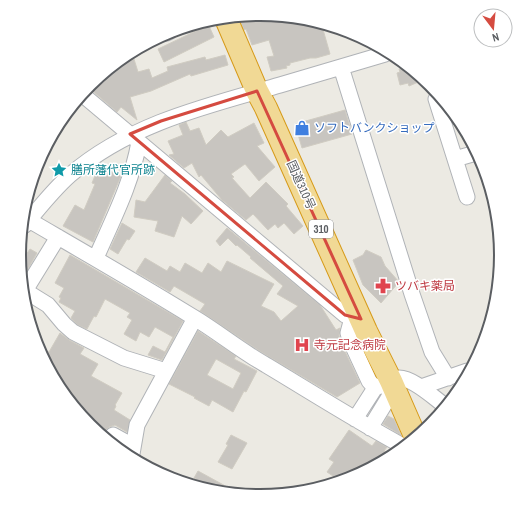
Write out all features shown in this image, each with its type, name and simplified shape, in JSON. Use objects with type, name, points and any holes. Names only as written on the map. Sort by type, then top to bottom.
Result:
[{"type":"highway","name":"国道310号","points":[[228,23],[257,91],[266,108],[383,385],[413,433]]},
{"type":"street","points":[[30,219],[49,196],[70,175],[102,151],[135,138],[161,121],[257,91],[382,55]]},
{"type":"street","points":[[341,67],[392,233],[432,352],[448,378]]},
{"type":"street","points":[[87,99],[345,315],[356,318]]},
{"type":"street","points":[[437,102],[467,197]]},
{"type":"street","points":[[96,258],[125,193],[137,157],[135,138]]},
{"type":"street","points":[[455,159],[471,154]]},
{"type":"street","points":[[29,223],[42,227],[58,238],[96,258],[195,318],[266,366],[399,444]]},
{"type":"street","points":[[29,285],[58,238]]},
{"type":"street","points":[[30,294],[48,305],[73,332],[124,358],[166,371]]},
{"type":"street","points":[[112,436],[113,435],[133,450],[137,425],[195,318]]},
{"type":"street","points":[[420,387],[463,373]]},
{"type":"street","points":[[355,419],[383,385],[399,378],[403,378],[420,387],[441,403]]},
{"type":"street","points":[[370,428],[389,397],[383,385]]},
{"type":"highlighted area","points":[[257,91],[361,319],[345,315],[130,134],[161,121]]},
{"type":"building","points":[[260,21],[306,25],[323,30],[330,54],[290,63],[290,65],[286,66],[287,68],[271,71],[267,57],[274,56],[269,40],[252,45],[246,29],[244,30],[241,22]]},
{"type":"building","points":[[209,27],[214,37],[164,62],[158,49],[200,29]]},
{"type":"building","points":[[225,55],[228,65],[191,76],[190,74],[151,91],[130,97],[137,120],[121,107],[117,112],[93,92],[106,79],[134,58],[138,72],[149,69],[152,78],[168,71],[167,67],[205,57],[206,60]]},
{"type":"building","points":[[402,68],[418,82],[409,86],[408,83],[400,85],[397,73],[400,72],[399,69]]},
{"type":"building","points":[[345,110],[352,134],[302,148],[295,124]]},
{"type":"building","points":[[186,122],[190,131],[199,128],[206,145],[221,130],[228,137],[254,123],[264,143],[257,146],[275,167],[259,181],[245,164],[231,174],[234,177],[232,178],[250,198],[266,182],[288,204],[286,206],[303,226],[294,234],[284,223],[278,228],[275,224],[268,230],[253,214],[246,220],[222,200],[201,175],[199,177],[192,163],[184,168],[169,155],[174,154],[168,141],[183,135],[179,125]]},
{"type":"building","points":[[97,171],[107,176],[110,171],[121,176],[93,242],[63,226],[75,205],[84,210],[95,184],[92,183]]},
{"type":"building","points":[[165,175],[172,181],[170,183],[185,194],[203,211],[191,224],[182,216],[174,237],[155,231],[158,221],[134,217],[136,200],[145,202]]},
{"type":"building","points":[[122,223],[135,231],[129,240],[127,239],[118,254],[110,249]]},
{"type":"building","points":[[227,228],[320,305],[336,330],[340,328],[339,335],[341,343],[360,383],[337,397],[261,352],[200,311],[205,304],[174,286],[170,292],[136,272],[145,258],[167,271],[170,266],[180,272],[185,263],[202,273],[208,263],[221,272],[227,261],[274,284],[261,306],[274,312],[281,321],[298,306],[277,294],[283,286],[228,238],[220,246],[216,241]]},
{"type":"building","points":[[30,249],[37,253],[27,271],[27,270],[26,255]]},
{"type":"building","points":[[366,250],[381,257],[385,266],[399,282],[381,303],[363,285],[353,260],[363,255]]},
{"type":"building","points":[[70,255],[183,321],[162,360],[148,355],[153,346],[165,352],[173,337],[155,327],[149,337],[140,332],[136,341],[124,334],[132,320],[127,317],[130,313],[105,299],[96,317],[94,316],[87,329],[78,325],[71,318],[75,311],[59,302],[61,298],[59,297],[64,288],[55,283]]},
{"type":"building","points":[[198,331],[236,356],[234,359],[257,371],[233,412],[212,400],[209,406],[169,384]],"holes":[[[216,359],[241,373],[233,389],[207,375]]]},
{"type":"building","points":[[60,333],[84,348],[80,354],[98,364],[91,376],[122,393],[115,405],[114,410],[130,420],[127,432],[115,425],[109,427],[106,431],[95,420],[66,385],[47,351],[49,352]]},
{"type":"building","points":[[388,416],[394,419],[401,435],[383,424]]},
{"type":"building","points":[[349,430],[372,446],[376,441],[387,447],[384,451],[386,453],[364,465],[335,477],[327,472],[334,462],[329,459]]},
{"type":"building","points":[[231,435],[247,443],[232,469],[218,462],[228,445],[226,444]]},
{"type":"building","points":[[198,471],[226,487],[215,485],[194,478]]},
{"type":"place","name":"ソフトバンクショップ","points":[[302,128]]},
{"type":"place","name":"膳所藩代官所跡","points":[[59,170]]},
{"type":"place","name":"ツバキ薬局","points":[[383,286]]},
{"type":"place","name":"寺元記念病院","points":[[302,345]]}]
